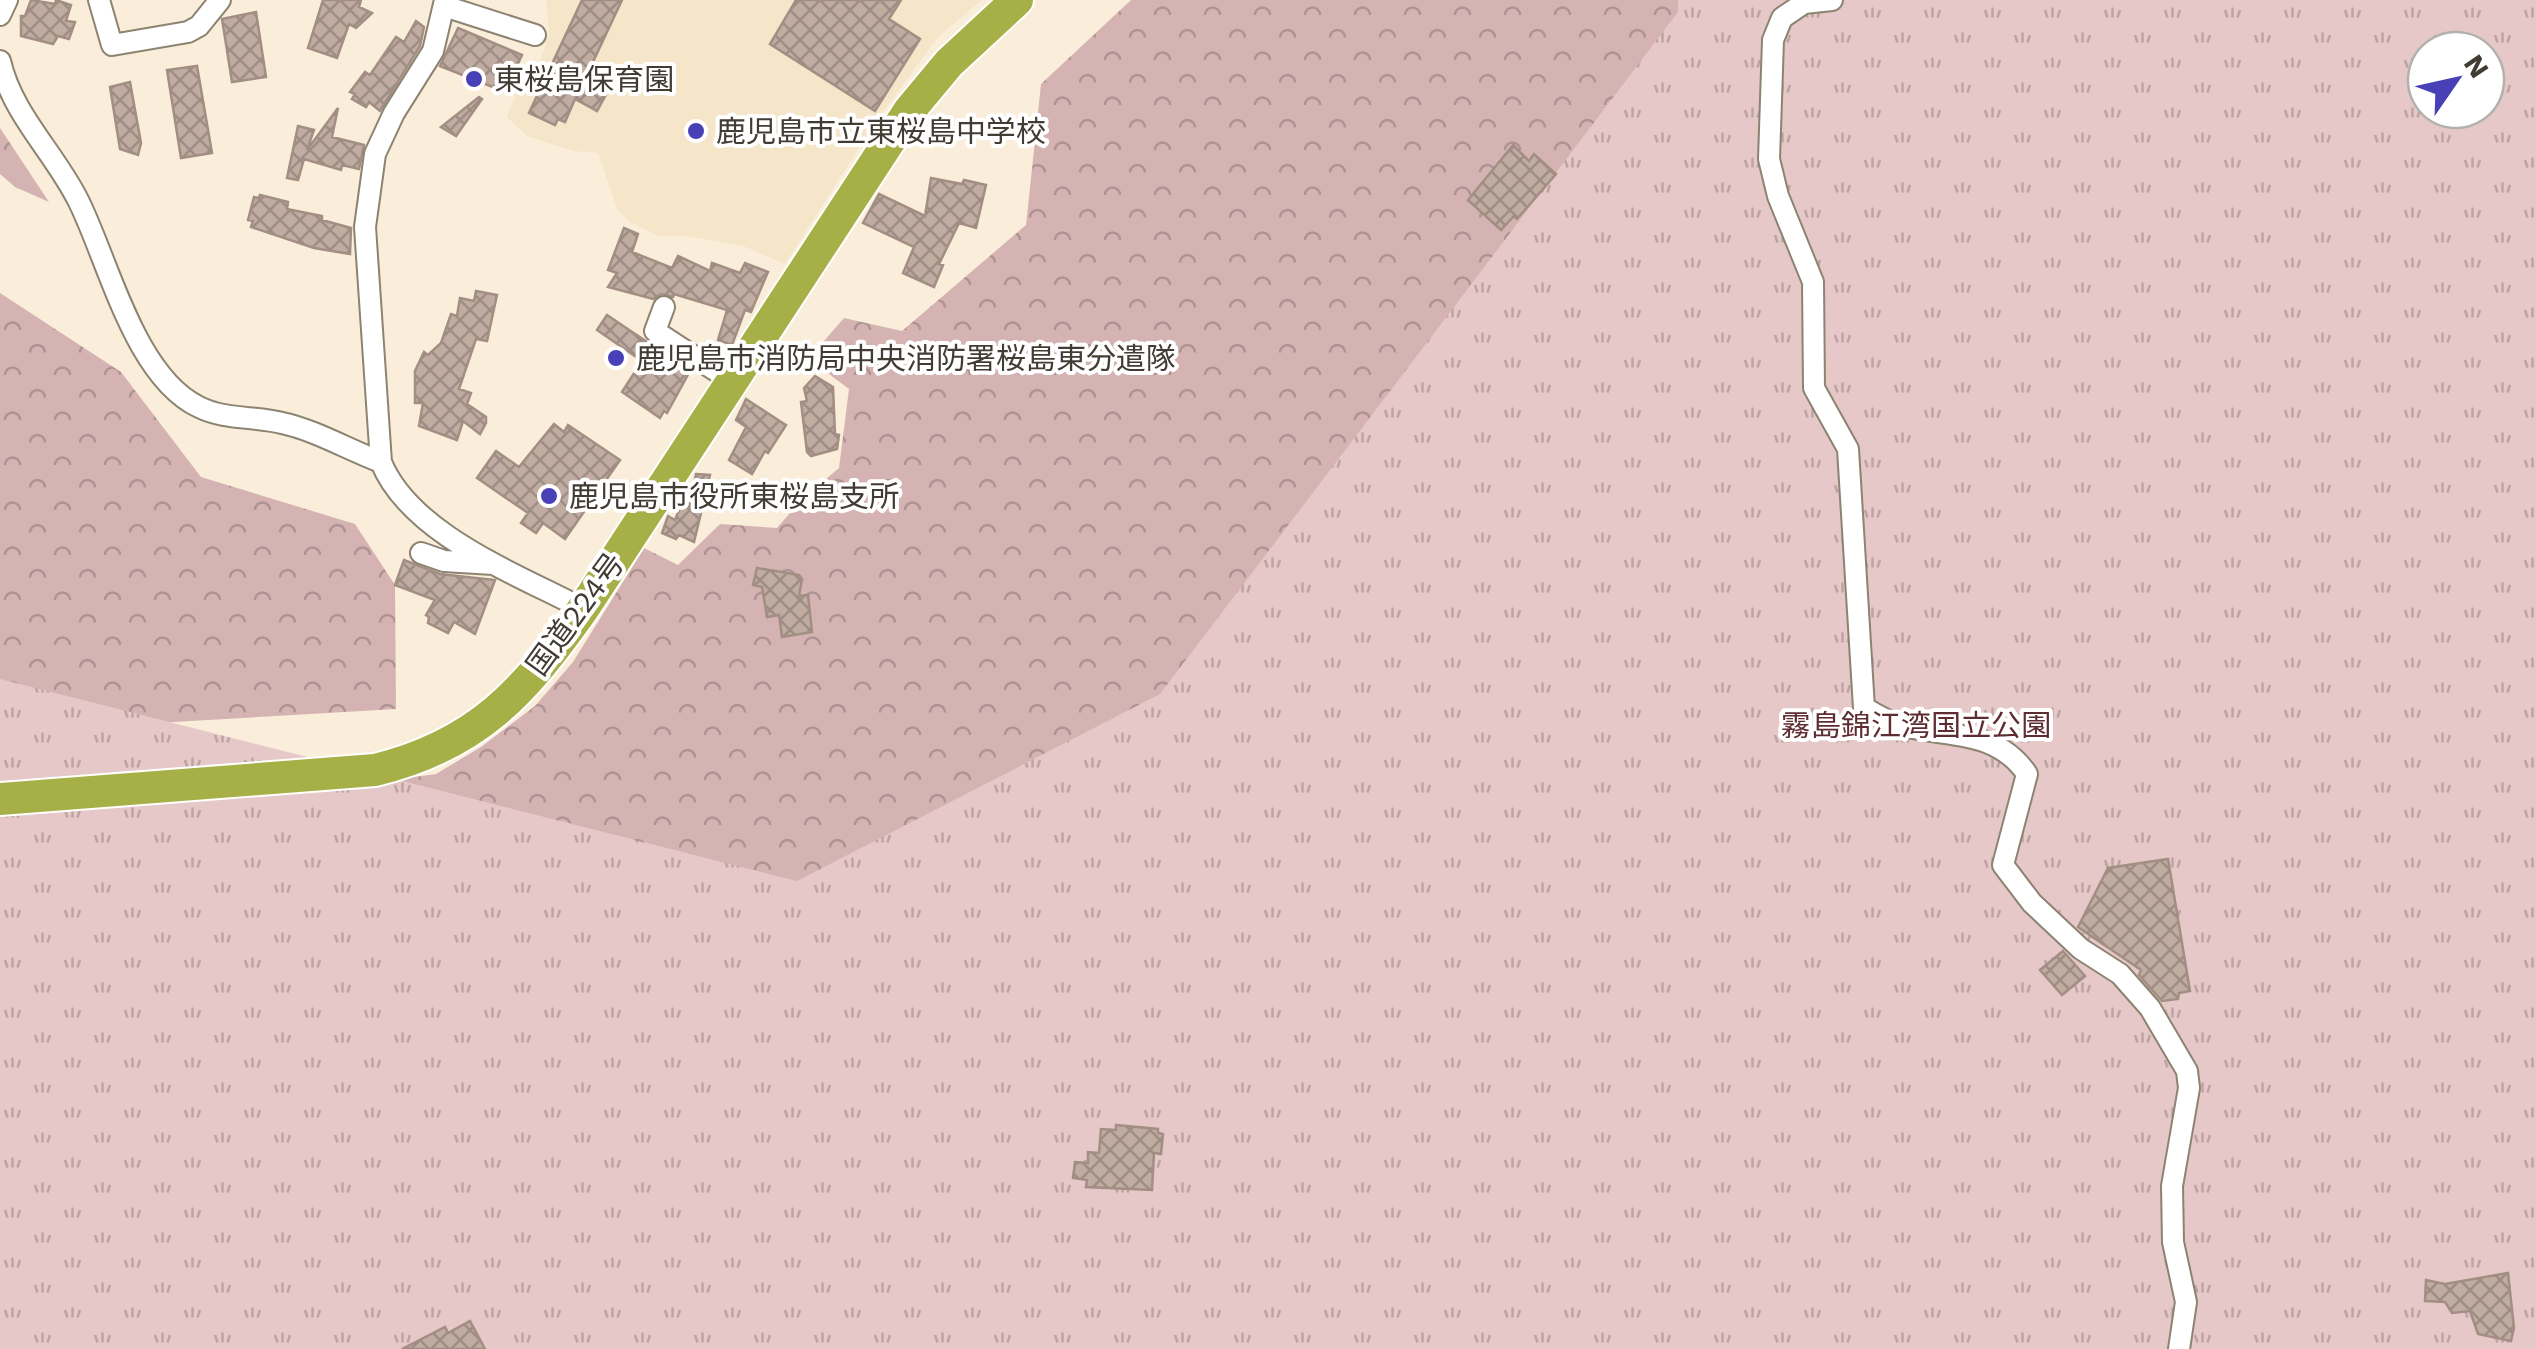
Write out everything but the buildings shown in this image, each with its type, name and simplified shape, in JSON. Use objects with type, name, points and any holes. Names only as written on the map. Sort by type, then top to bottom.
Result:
[{"type":"highway","name":"国道224号","points":[[0,799],[376,770],[416,760],[462,738],[491,716],[540,669],[583,608],[909,111],[948,63],[1017,0]]},
{"type":"street","points":[[0,15],[7,0]]},
{"type":"street","points":[[99,0],[112,45],[188,32],[200,26],[220,0]]},
{"type":"street","points":[[1832,0],[1804,3],[1782,18],[1773,40],[1767,130],[1778,196],[1813,282],[1814,388],[1848,449],[1864,708],[1898,725],[1960,732],[2016,758],[2027,774],[2004,864],[2032,903],[2082,949],[2120,974],[2150,1008],[2186,1071],[2188,1088],[2172,1186],[2173,1242],[2186,1302],[2179,1349]]},
{"type":"street","points":[[534,34],[445,3],[433,52],[394,113],[375,154],[365,227],[381,462],[391,486],[416,513],[496,562],[583,608]]},
{"type":"street","points":[[0,60],[4,80],[38,141],[78,199],[129,325],[167,382],[198,407],[230,417],[283,423],[381,462]]},
{"type":"street","points":[[664,307],[656,330],[733,382]]},
{"type":"street","points":[[422,554],[487,566],[496,562]]},
{"type":"shaded area","name":"鹿児島市立東桜島中学校","points":[[546,0],[982,0],[938,37],[873,126],[785,264],[743,246],[687,236],[658,236],[630,222],[618,211],[598,153],[573,151],[527,136],[507,117],[522,77],[539,64],[549,35]]},
{"type":"green space","name":"霧島錦江湾国立公園","points":[[1131,0],[2536,0],[2536,1349],[0,1349],[357,785],[436,774],[481,747],[535,706],[573,662],[644,548],[678,565],[720,524],[777,528],[803,498],[839,468],[849,389],[821,368],[797,372],[844,318],[902,331],[1026,225],[1041,84]]},
{"type":"green space","name":"霧島錦江湾国立公園","points":[[1678,0],[2536,0],[2536,1349],[0,1349],[0,679],[797,881],[1160,694],[1678,12]]},
{"type":"green space","points":[[0,128],[49,202],[15,187],[0,174]]},
{"type":"green space","points":[[0,293],[121,372],[201,477],[355,524],[395,585],[396,709],[0,732]]},
{"type":"place","name":"東桜島保育園","points":[[474,79]]},
{"type":"place","name":"鹿児島市立東桜島中学校","points":[[696,131]]},
{"type":"place","name":"鹿児島市消防局中央消防署桜島東分遣隊","points":[[616,358]]},
{"type":"place","name":"鹿児島市役所東桜島支所","points":[[549,496]]}]
